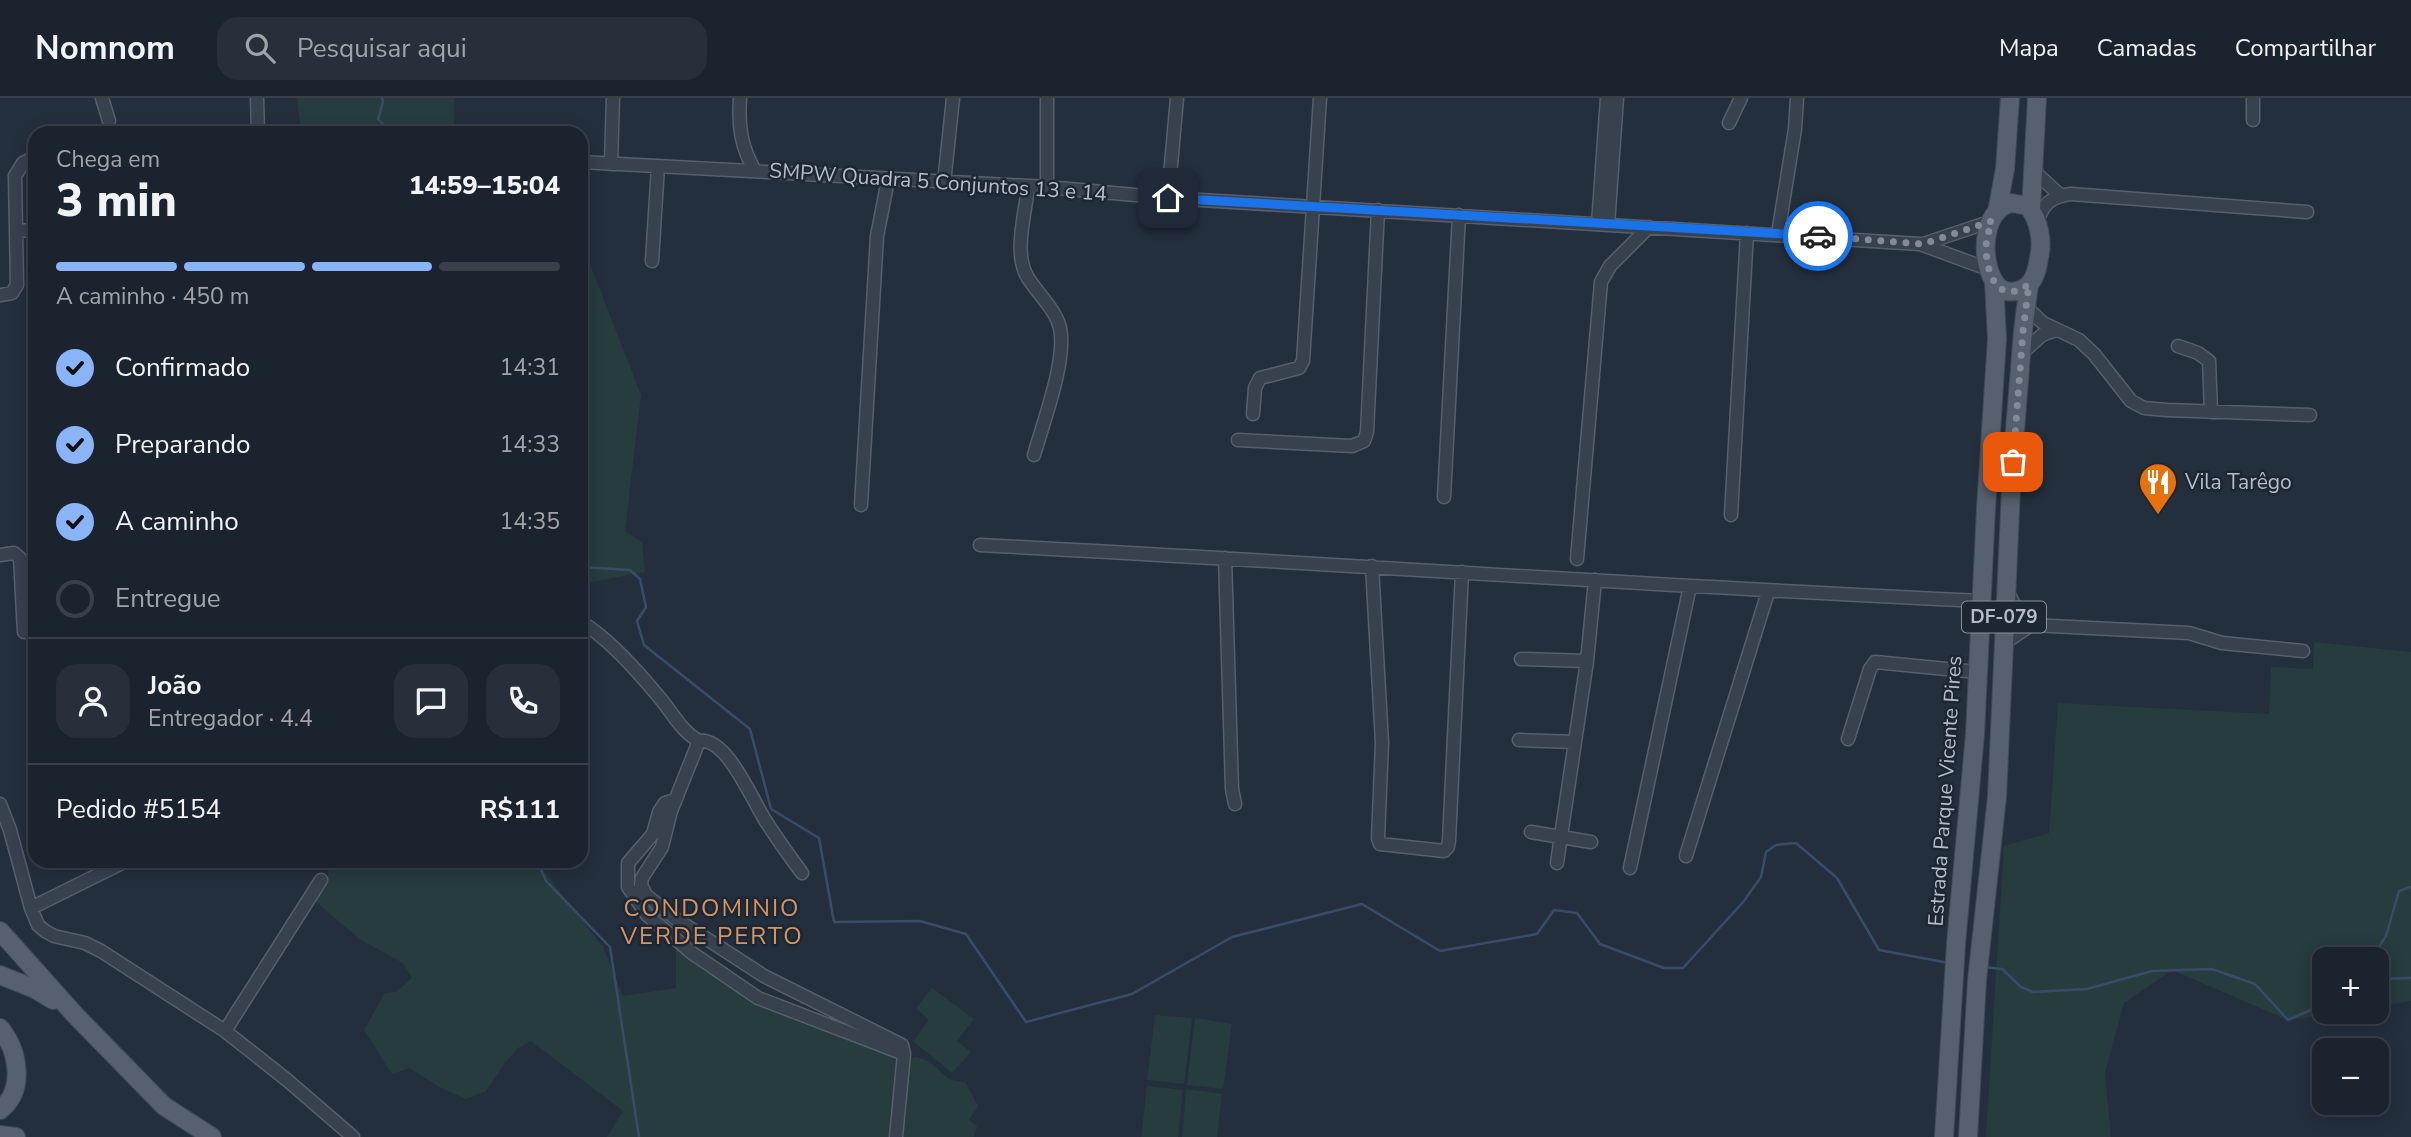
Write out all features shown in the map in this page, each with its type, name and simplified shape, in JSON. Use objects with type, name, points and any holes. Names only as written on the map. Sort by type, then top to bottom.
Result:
[{"type":"main road","name":"DF-079","points":[[1991,275],[1986,247],[2005,169],[2010,98]]},
{"type":"main road","name":"DF-079","points":[[1968,1137],[1977,980],[1997,797],[2003,644],[2021,354],[2029,284],[2033,280],[2040,255],[2040,238],[2034,216],[2033,160],[2037,98]]},
{"type":"main road","points":[[1994,216],[2006,204],[2011,203],[2028,206],[2034,216]]},
{"type":"main road","points":[[1991,275],[1998,287],[2012,292],[2029,284]]},
{"type":"main road","name":"Estrada Parque Vicente Pires","points":[[1944,1137],[1977,672],[1997,339],[1991,275]]},
{"type":"main road","points":[[1971,761],[1977,769],[1997,767]]},
{"type":"main road","points":[[0,931],[76,1016],[164,1106],[212,1137]]},
{"type":"main road","points":[[0,975],[36,989],[76,1016]]},
{"type":"main road","points":[[0,1028],[10,1040],[16,1057],[17,1072],[9,1100],[0,1110]]},
{"type":"main road","points":[[0,1135],[16,1137]]},
{"type":"street","points":[[102,98],[109,121]]},
{"type":"street","points":[[257,98],[258,126]]},
{"type":"street","points":[[611,164],[613,98]]},
{"type":"street","points":[[740,98],[741,141],[755,171]]},
{"type":"street","points":[[944,183],[953,98]]},
{"type":"street","points":[[1047,98],[1047,187]]},
{"type":"street","points":[[1168,198],[1177,98]]},
{"type":"street","points":[[1253,414],[1255,388],[1260,378],[1299,368],[1303,361],[1320,98]]},
{"type":"street","points":[[1603,224],[1608,151],[1607,98]]},
{"type":"street","points":[[1608,151],[1617,98]]},
{"type":"street","points":[[1729,123],[1741,98]]},
{"type":"street","points":[[1778,234],[1795,129],[1797,98]]},
{"type":"street","points":[[2253,98],[2253,120]]},
{"type":"street","points":[[0,295],[12,293],[17,285],[15,176],[23,163],[28,160]]},
{"type":"street","points":[[2033,160],[2037,174],[2060,195]]},
{"type":"street","name":"SMPW Quadra 5 Conjuntos 13 e 14","points":[[588,162],[1047,187],[1168,198],[1923,244],[1991,275]]},
{"type":"street","points":[[652,261],[657,166]]},
{"type":"street","points":[[861,505],[877,236],[888,180]]},
{"type":"street","points":[[1028,188],[1021,253],[1023,268],[1056,317],[1061,336],[1055,378],[1034,455]]},
{"type":"street","points":[[2034,216],[2060,195],[2307,212]]},
{"type":"street","points":[[1238,439],[1352,446],[1364,441],[1367,432],[1378,210]]},
{"type":"street","points":[[1444,497],[1460,215]]},
{"type":"street","name":"SMPW Quadra 5 Conjuntos 13 e 14","points":[[1923,244],[1994,216]]},
{"type":"street","points":[[1577,559],[1601,282],[1610,266],[1649,227]]},
{"type":"street","points":[[16,231],[28,230]]},
{"type":"street","points":[[1731,515],[1747,233]]},
{"type":"street","points":[[2025,306],[2037,319],[2079,340],[2094,354],[2120,390],[2138,405],[2150,409],[2310,415]]},
{"type":"street","points":[[2021,354],[2042,335],[2056,330]]},
{"type":"street","points":[[2178,346],[2198,353],[2209,361],[2211,412]]},
{"type":"street","points":[[980,545],[1372,566],[1768,592],[1980,600]]},
{"type":"street","points":[[0,555],[14,553],[20,558],[24,632]]},
{"type":"street","points":[[1225,558],[1232,789],[1235,804]]},
{"type":"street","points":[[1372,566],[1382,743],[1377,838],[1380,844],[1389,847],[1444,852],[1449,840],[1462,572]]},
{"type":"street","points":[[1557,863],[1587,661],[1595,580]]},
{"type":"street","points":[[1630,868],[1690,586]]},
{"type":"street","points":[[2006,589],[2009,598],[2031,625]]},
{"type":"street","points":[[1686,856],[1768,592]]},
{"type":"street","points":[[2003,644],[2031,625],[2189,634],[2222,643],[2303,651]]},
{"type":"street","points":[[588,629],[625,660],[660,697],[685,731],[699,741],[710,743],[734,766],[765,821],[802,873]]},
{"type":"street","points":[[1521,659],[1587,661]]},
{"type":"street","points":[[1848,739],[1870,669],[1875,662],[1977,672]]},
{"type":"street","points":[[1519,740],[1575,742]]},
{"type":"street","points":[[699,741],[676,800],[662,847],[642,877],[641,885],[646,895],[676,919],[764,976],[902,1045],[904,1054],[895,1137]]},
{"type":"street","points":[[676,800],[665,803],[653,834],[628,863],[628,887],[647,915],[692,953],[758,998],[904,1054]]},
{"type":"street","points":[[0,804],[38,925],[54,936],[85,943],[101,951],[225,1031],[353,1137]]},
{"type":"street","points":[[1531,832],[1591,842]]},
{"type":"street","points":[[31,908],[112,868]]},
{"type":"street","points":[[225,1031],[321,880]]},
{"type":"green space","points":[[297,98],[454,98],[454,126],[300,126]]},
{"type":"green space","points":[[588,259],[641,395],[625,531],[642,542],[645,572],[588,583]]},
{"type":"green space","points":[[2314,642],[2411,652],[2411,1001],[2389,1005],[2389,947],[2312,947],[2312,1017],[2288,1020],[2172,970],[2124,1003],[2105,1073],[2111,1137],[1986,1137],[2004,846],[2049,833],[2058,703],[2269,714],[2271,667],[2313,669]]},
{"type":"green space","points":[[329,868],[541,868],[603,947],[623,996],[676,988],[676,949],[753,1002],[807,1025],[909,1058],[928,1061],[949,1079],[966,1083],[978,1106],[969,1120],[977,1126],[974,1137],[607,1137],[623,1111],[531,1041],[518,1048],[486,1091],[466,1099],[441,1088],[409,1068],[392,1074],[364,1030],[385,993],[396,992],[412,978],[403,963],[361,940],[314,900],[328,876]]},
{"type":"green space","points":[[932,988],[974,1019],[957,1041],[971,1052],[952,1073],[913,1041],[929,1020],[916,1008]]},
{"type":"green space","points":[[1155,1015],[1192,1018],[1184,1084],[1147,1080]]},
{"type":"green space","points":[[1195,1018],[1232,1024],[1223,1089],[1187,1085]]},
{"type":"green space","points":[[1147,1086],[1183,1090],[1178,1137],[1141,1137]]},
{"type":"green space","points":[[1186,1089],[1222,1094],[1217,1137],[1182,1137]]},
{"type":"waterway","points":[[382,98],[378,119],[384,126]]},
{"type":"waterway","points":[[588,567],[630,570],[640,579],[646,607],[637,621],[644,645],[750,729],[771,809],[819,838],[834,922],[920,921],[966,934],[1026,1022],[1132,994],[1232,937],[1362,904],[1440,951],[1537,934],[1554,910],[1577,913],[1600,944],[1664,968],[1683,968],[1744,901],[1761,877],[1766,852],[1776,845],[1796,843],[1837,878],[1879,950],[1949,963]]},
{"type":"waterway","points":[[540,868],[546,881],[610,947],[639,1137]]},
{"type":"waterway","points":[[2379,947],[2386,936],[2399,891],[2411,887]]},
{"type":"waterway","points":[[1984,967],[2002,969],[2021,987],[2033,992],[2087,989],[2152,971],[2212,969],[2255,984],[2288,1020],[2312,1009]]},
{"type":"waterway","points":[[2389,979],[2411,978]]},
{"type":"way so far","points":[[1818,236],[1923,244],[1992,221],[1986,247],[1988,268],[1994,281],[1998,287],[2012,292],[2029,284],[2013,462]]},
{"type":"place","name":"Vila Tarêgo","points":[[2158,516]]},
{"type":"district","name":"CONDOMINIO VERDE PERTO","points":[[712,922]]},
{"type":"route","points":[[1168,198],[1818,236]]}]
